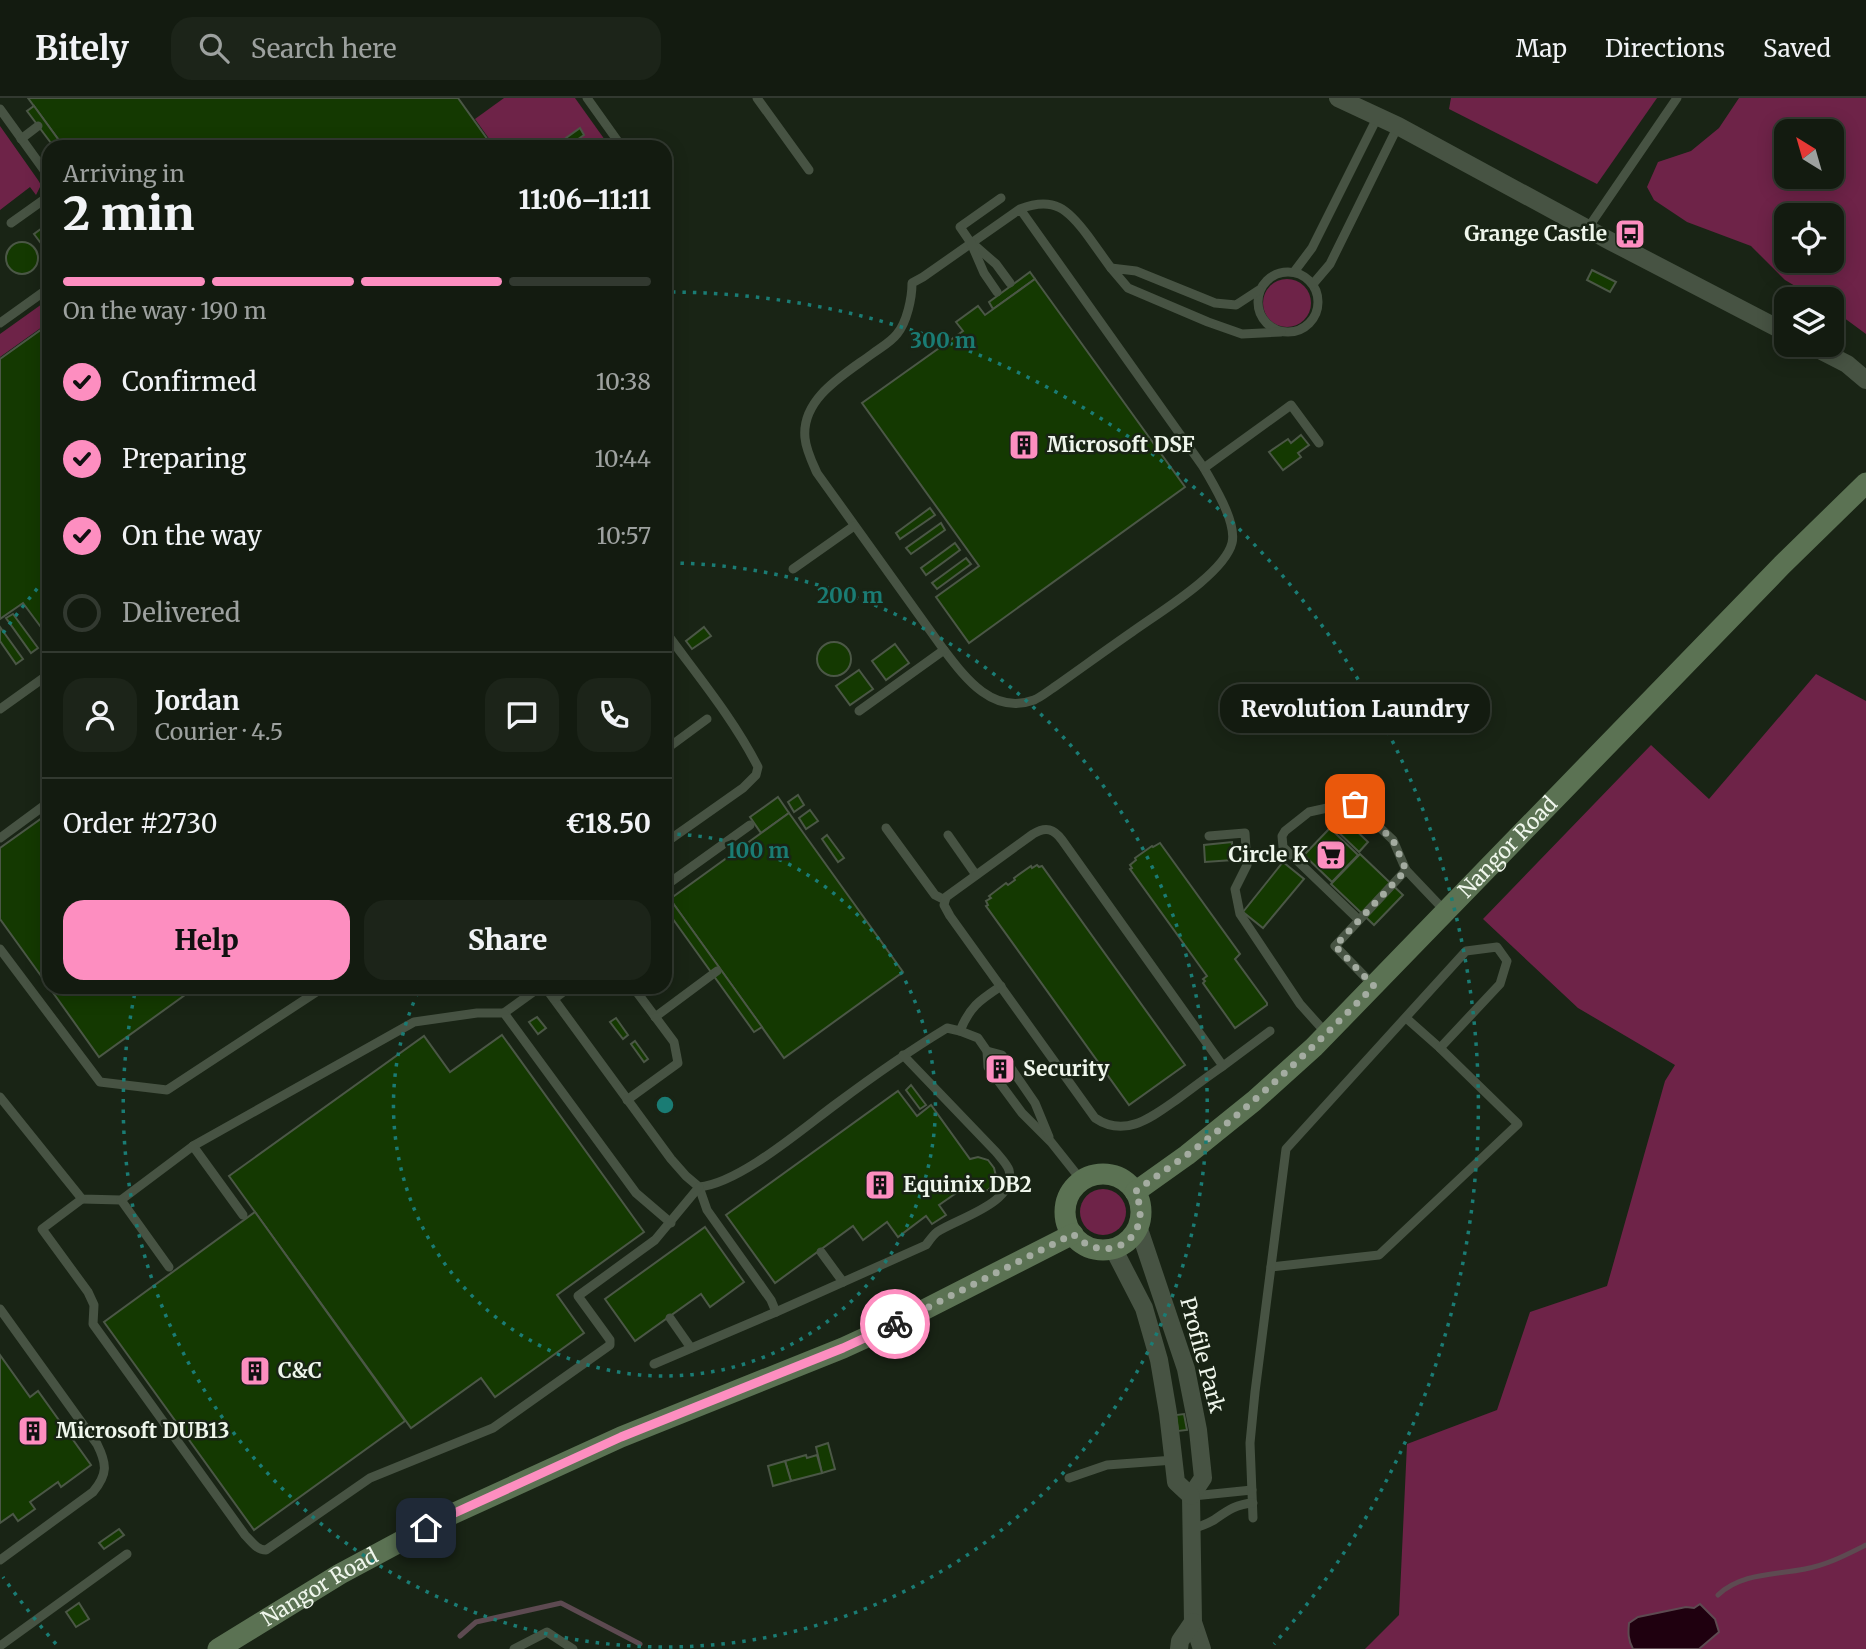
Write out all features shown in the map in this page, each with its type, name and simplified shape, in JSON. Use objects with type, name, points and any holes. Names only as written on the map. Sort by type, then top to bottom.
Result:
[{"type":"main road","name":"Nangor Road","points":[[1135,1192],[1187,1155],[1254,1101],[1327,1034],[1782,565],[1866,483]]},
{"type":"main road","points":[[1105,1174],[1127,1182],[1135,1192],[1141,1209],[1138,1226],[1124,1244],[1102,1250],[1091,1248],[1073,1234],[1067,1224],[1067,1200],[1073,1189],[1082,1181],[1105,1174]]},
{"type":"main road","name":"Nangor Road","points":[[218,1649],[340,1574],[448,1516],[621,1437],[843,1348],[1073,1234]]},
{"type":"street","points":[[1338,98],[1398,126],[1774,326]]},
{"type":"street","points":[[1833,357],[1847,364],[1866,380]]},
{"type":"street","points":[[1847,364],[1866,367]]},
{"type":"street","name":"Profile Park","points":[[1138,1226],[1186,1370],[1198,1430],[1203,1478],[1192,1496],[1191,1529],[1193,1622],[1202,1649]]},
{"type":"street","name":"Profile Park","points":[[1114,1248],[1144,1308],[1155,1347],[1168,1413],[1176,1482],[1192,1496]]},
{"type":"street","name":"Profile Park","points":[[1179,1649],[1180,1641],[1193,1622]]},
{"type":"lane","points":[[587,98],[617,140]]},
{"type":"lane","points":[[757,98],[808,170]]},
{"type":"lane","points":[[1588,228],[1677,98]]},
{"type":"lane","points":[[0,109],[42,168]]},
{"type":"lane","points":[[1294,272],[1312,248],[1378,116]]},
{"type":"lane","points":[[21,139],[38,126]]},
{"type":"lane","points":[[1312,284],[1330,264],[1398,126]]},
{"type":"lane","points":[[997,292],[960,226],[1000,198]]},
{"type":"lane","points":[[11,223],[42,201]]},
{"type":"lane","points":[[1020,209],[1203,468],[1231,523],[1232,542],[1221,563],[1196,587],[1034,700],[1010,704],[988,697],[960,670],[854,526],[810,459],[805,438],[808,417],[822,393],[897,334],[912,292],[912,283],[1020,209],[1033,204],[1047,203],[1062,208],[1073,216],[1111,268],[1128,288],[1242,334],[1292,332],[1302,329],[1310,323],[1319,304],[1312,284],[1301,274],[1294,272],[1274,275],[1265,281],[1259,290],[1236,305],[1215,303],[1136,271],[1111,268]]},
{"type":"lane","points":[[971,243],[996,264],[1010,283]]},
{"type":"lane","points":[[1259,290],[1258,311],[1263,321],[1281,332]]},
{"type":"lane","points":[[0,323],[42,293]]},
{"type":"lane","points":[[1203,468],[1292,405],[1320,443]]},
{"type":"lane","points":[[793,569],[854,526]]},
{"type":"lane","points":[[672,640],[723,709],[758,766],[756,775],[743,788],[672,838]]},
{"type":"lane","points":[[859,711],[944,650]]},
{"type":"lane","points":[[0,709],[42,679]]},
{"type":"lane","points":[[672,745],[707,719]]},
{"type":"lane","points":[[1359,920],[1283,847],[1282,836],[1285,831],[1309,812],[1350,803],[1358,807],[1393,840],[1406,870],[1446,912]]},
{"type":"lane","points":[[0,838],[42,807]]},
{"type":"lane","points":[[672,881],[750,825]]},
{"type":"lane","points":[[886,828],[935,895],[944,901],[950,916],[1095,1118],[1104,1124],[1116,1127],[1150,1119],[1270,1031]]},
{"type":"lane","points":[[944,901],[949,894],[1038,831],[1053,831],[1223,1066]]},
{"type":"lane","points":[[1209,836],[1245,833],[1247,865],[1235,889],[1240,914],[1300,1004],[1327,1034]]},
{"type":"lane","points":[[948,835],[976,875]]},
{"type":"lane","points":[[1374,986],[1335,946],[1406,870]]},
{"type":"lane","points":[[1253,1518],[1250,1443],[1286,1149],[1466,951],[1497,947],[1507,961],[1500,984],[1440,1048]]},
{"type":"lane","points":[[0,948],[100,1082],[167,1090],[313,994]]},
{"type":"lane","points":[[655,1017],[717,971]]},
{"type":"lane","points":[[960,1031],[965,1018],[976,1003],[1001,986]]},
{"type":"lane","points":[[532,994],[505,1013],[477,1013],[414,1022],[193,1146],[121,1200],[82,1199],[42,1229],[88,1292],[94,1305],[93,1324],[245,1535],[261,1550],[266,1550],[370,1478],[493,1428],[610,1345],[610,1340],[578,1296],[655,1240],[699,1187],[712,1186],[748,1169],[903,1055],[947,1028],[978,1038],[987,1051],[988,1067],[1022,1113],[1051,1142],[1082,1181]]},
{"type":"lane","points":[[549,994],[671,1159],[699,1187],[707,1210],[771,1300],[776,1312]]},
{"type":"lane","points":[[554,999],[561,994]]},
{"type":"lane","points":[[627,1100],[678,1063],[674,1042],[639,994]]},
{"type":"lane","points":[[505,1013],[636,1193],[671,1223]]},
{"type":"lane","points":[[1271,1267],[1378,1255],[1518,1124],[1406,1018]]},
{"type":"lane","points":[[987,1051],[1002,1055],[1035,1103],[1051,1142]]},
{"type":"lane","points":[[654,1364],[926,1245],[936,1233],[1005,1193],[1010,1180],[1008,1168],[996,1152],[903,1055]]},
{"type":"lane","points":[[0,1097],[82,1199]]},
{"type":"lane","points":[[193,1146],[243,1215]]},
{"type":"lane","points":[[121,1200],[169,1267]]},
{"type":"lane","points":[[821,1252],[843,1282]]},
{"type":"lane","points":[[0,1309],[97,1444],[105,1469],[102,1482],[93,1492],[0,1560]]},
{"type":"lane","points":[[670,1318],[691,1348]]},
{"type":"lane","points":[[1069,1478],[1107,1465],[1174,1460]]},
{"type":"lane","points":[[1192,1496],[1252,1490]]},
{"type":"lane","points":[[1191,1529],[1212,1522],[1225,1511],[1253,1503]]},
{"type":"lane","points":[[0,1646],[127,1554]]},
{"type":"lane","points":[[514,1649],[547,1632],[573,1649]]},
{"type":"shaded area","points":[[504,98],[575,98],[605,140],[490,140],[475,119]]},
{"type":"shaded area","points":[[1451,98],[1657,98],[1597,184],[1449,109]]},
{"type":"shaded area","points":[[1739,98],[1866,98],[1866,334],[1844,318],[1844,287],[1797,287],[1778,273],[1844,273],[1844,203],[1774,203],[1774,269],[1751,246],[1687,222],[1654,200],[1647,187],[1658,162],[1691,151],[1719,128]]},
{"type":"shaded area","points":[[0,126],[41,185],[36,195],[30,187],[0,210]]},
{"type":"shaded area","points":[[1287,279],[1304,286],[1311,303],[1304,320],[1287,327],[1270,320],[1263,303],[1270,286]]},
{"type":"shaded area","points":[[42,304],[42,327],[0,357],[0,334]]},
{"type":"shaded area","points":[[1816,674],[1866,701],[1866,1649],[1365,1649],[1399,1615],[1407,1444],[1497,1410],[1530,1312],[1607,1286],[1665,1081],[1675,1065],[1578,1008],[1483,919],[1651,745],[1709,799]]},
{"type":"shaded area","points":[[1103,1189],[1119,1196],[1126,1212],[1119,1228],[1103,1235],[1087,1228],[1080,1212],[1087,1196]]},
{"type":"shaded area","points":[[1700,1604],[1715,1619],[1719,1632],[1699,1649],[1633,1649],[1629,1623],[1638,1617],[1686,1607],[1694,1608]]},
{"type":"building","points":[[28,98],[458,98],[488,140],[59,140]]},
{"type":"building","points":[[34,106],[59,140],[49,140],[27,111]]},
{"type":"building","points":[[580,128],[584,135],[577,140],[566,138]]},
{"type":"building","points":[[42,228],[42,245],[34,234]]},
{"type":"building","points":[[22,242],[33,247],[38,258],[33,269],[22,274],[11,269],[6,258],[11,247]]},
{"type":"building","points":[[1592,270],[1616,282],[1610,292],[1587,280]]},
{"type":"building","points":[[1030,272],[1035,279],[993,309],[989,302]]},
{"type":"building","name":"Microsoft DSF","points":[[1035,279],[1185,487],[969,643],[936,597],[979,566],[862,403],[963,331],[956,322],[978,306],[985,315]]},
{"type":"building","points":[[42,329],[42,629],[23,603],[0,619],[0,359]]},
{"type":"building","points":[[1301,435],[1309,445],[1298,453],[1301,457],[1283,470],[1269,452],[1288,439],[1291,443]]},
{"type":"building","points":[[930,508],[935,515],[900,539],[896,533]]},
{"type":"building","points":[[941,523],[945,530],[911,554],[906,548]]},
{"type":"building","points":[[955,543],[960,550],[926,575],[921,568]]},
{"type":"building","points":[[966,558],[971,564],[937,589],[932,583]]},
{"type":"building","points":[[13,614],[38,648],[31,653],[6,618]]},
{"type":"building","points":[[0,627],[23,659],[16,664],[0,641]]},
{"type":"building","points":[[704,627],[711,636],[692,649],[686,641]]},
{"type":"building","points":[[834,642],[846,647],[851,659],[846,671],[834,676],[822,671],[817,659],[822,647]]},
{"type":"building","points":[[895,644],[909,663],[886,680],[872,661]]},
{"type":"building","points":[[859,670],[873,689],[850,705],[836,686]]},
{"type":"building","points":[[798,795],[804,805],[794,812],[788,802]]},
{"type":"building","points":[[778,797],[789,813],[761,833],[750,817]]},
{"type":"building","points":[[810,810],[818,821],[806,829],[799,818]]},
{"type":"building","points":[[789,813],[903,972],[784,1058],[672,902],[672,898]]},
{"type":"building","points":[[42,818],[42,977],[0,919],[0,848]]},
{"type":"building","points":[[1343,818],[1368,842],[1359,852],[1334,828]]},
{"type":"building","name":"Circle K","points":[[1330,828],[1358,855],[1332,882],[1304,855]]},
{"type":"building","points":[[827,835],[844,858],[838,862],[822,839]]},
{"type":"building","points":[[1232,842],[1233,860],[1205,862],[1204,845]]},
{"type":"building","points":[[1160,843],[1240,954],[1235,959],[1267,1003],[1235,1028],[1203,983],[1207,976],[1130,869],[1135,858]]},
{"type":"building","points":[[1360,854],[1403,895],[1374,925],[1331,884]]},
{"type":"building","points":[[1283,862],[1304,879],[1263,928],[1243,912]]},
{"type":"building","points":[[1031,866],[1032,868],[1042,866],[1185,1065],[1129,1105],[986,906],[986,901],[991,898],[989,896]]},
{"type":"building","points":[[672,902],[762,1027],[754,1032],[672,918]]},
{"type":"building","points":[[54,994],[186,994],[99,1057]]},
{"type":"building","points":[[537,1017],[546,1028],[538,1034],[529,1022]]},
{"type":"building","points":[[616,1018],[628,1035],[623,1039],[610,1022]]},
{"type":"building","points":[[502,1035],[644,1232],[557,1295],[584,1333],[495,1397],[481,1378],[411,1428],[229,1176],[424,1036],[450,1072]]},
{"type":"building","points":[[635,1041],[648,1059],[644,1062],[631,1044]]},
{"type":"building","name":"Security","points":[[996,1059],[1009,1075],[1003,1080],[990,1063]]},
{"type":"building","points":[[911,1085],[926,1105],[920,1109],[906,1090]]},
{"type":"building","name":"Equinix DB2","points":[[898,1091],[917,1116],[931,1105],[970,1159],[978,1157],[988,1160],[996,1176],[994,1184],[980,1193],[965,1187],[939,1205],[946,1215],[932,1224],[926,1216],[898,1237],[887,1222],[863,1240],[853,1226],[775,1283],[726,1215]]},
{"type":"building","name":"C&C","points":[[255,1212],[405,1421],[254,1530],[104,1322]]},
{"type":"building","points":[[705,1227],[744,1282],[710,1307],[701,1294],[635,1341],[605,1299]]},
{"type":"building","name":"Microsoft DUB13","points":[[0,1355],[30,1397],[38,1391],[91,1465],[61,1487],[58,1482],[30,1502],[35,1509],[18,1521],[13,1514],[0,1523]]},
{"type":"building","points":[[1184,1414],[1187,1430],[1178,1431],[1176,1415]]},
{"type":"building","points":[[828,1443],[835,1469],[822,1473],[816,1447]]},
{"type":"building","points":[[806,1455],[807,1458],[817,1455],[822,1473],[791,1481],[785,1461]]},
{"type":"building","points":[[785,1461],[791,1481],[773,1486],[768,1466]]},
{"type":"building","points":[[119,1529],[124,1535],[104,1549],[99,1543]]},
{"type":"building","points":[[79,1603],[89,1619],[76,1627],[66,1612]]},
{"type":"waterway","points":[[1718,1595],[1737,1582],[1813,1567],[1866,1545]]},
{"type":"waterway","points":[[460,1636],[476,1622],[561,1603],[640,1644]]},
{"type":"way so far","points":[[895,1324],[1073,1234],[1091,1248],[1102,1250],[1124,1244],[1132,1236],[1140,1218],[1141,1209],[1135,1192],[1187,1155],[1254,1101],[1314,1047],[1374,986],[1335,946],[1406,870],[1393,840],[1355,804]]},
{"type":"place","name":"Grange Castle","points":[[1630,234]]},
{"type":"place","name":"Microsoft DSF","points":[[1024,445]]},
{"type":"place","name":"Revolution Laundry","points":[[1355,804]]},
{"type":"place","name":"Circle K","points":[[1331,855]]},
{"type":"place","name":"Security","points":[[1000,1069]]},
{"type":"place","name":"Equinix DB2","points":[[880,1185]]},
{"type":"place","name":"C&C","points":[[255,1371]]},
{"type":"place","name":"Microsoft DUB13","points":[[33,1431]]},
{"type":"route","points":[[426,1528],[621,1437],[843,1348],[895,1324]]}]
